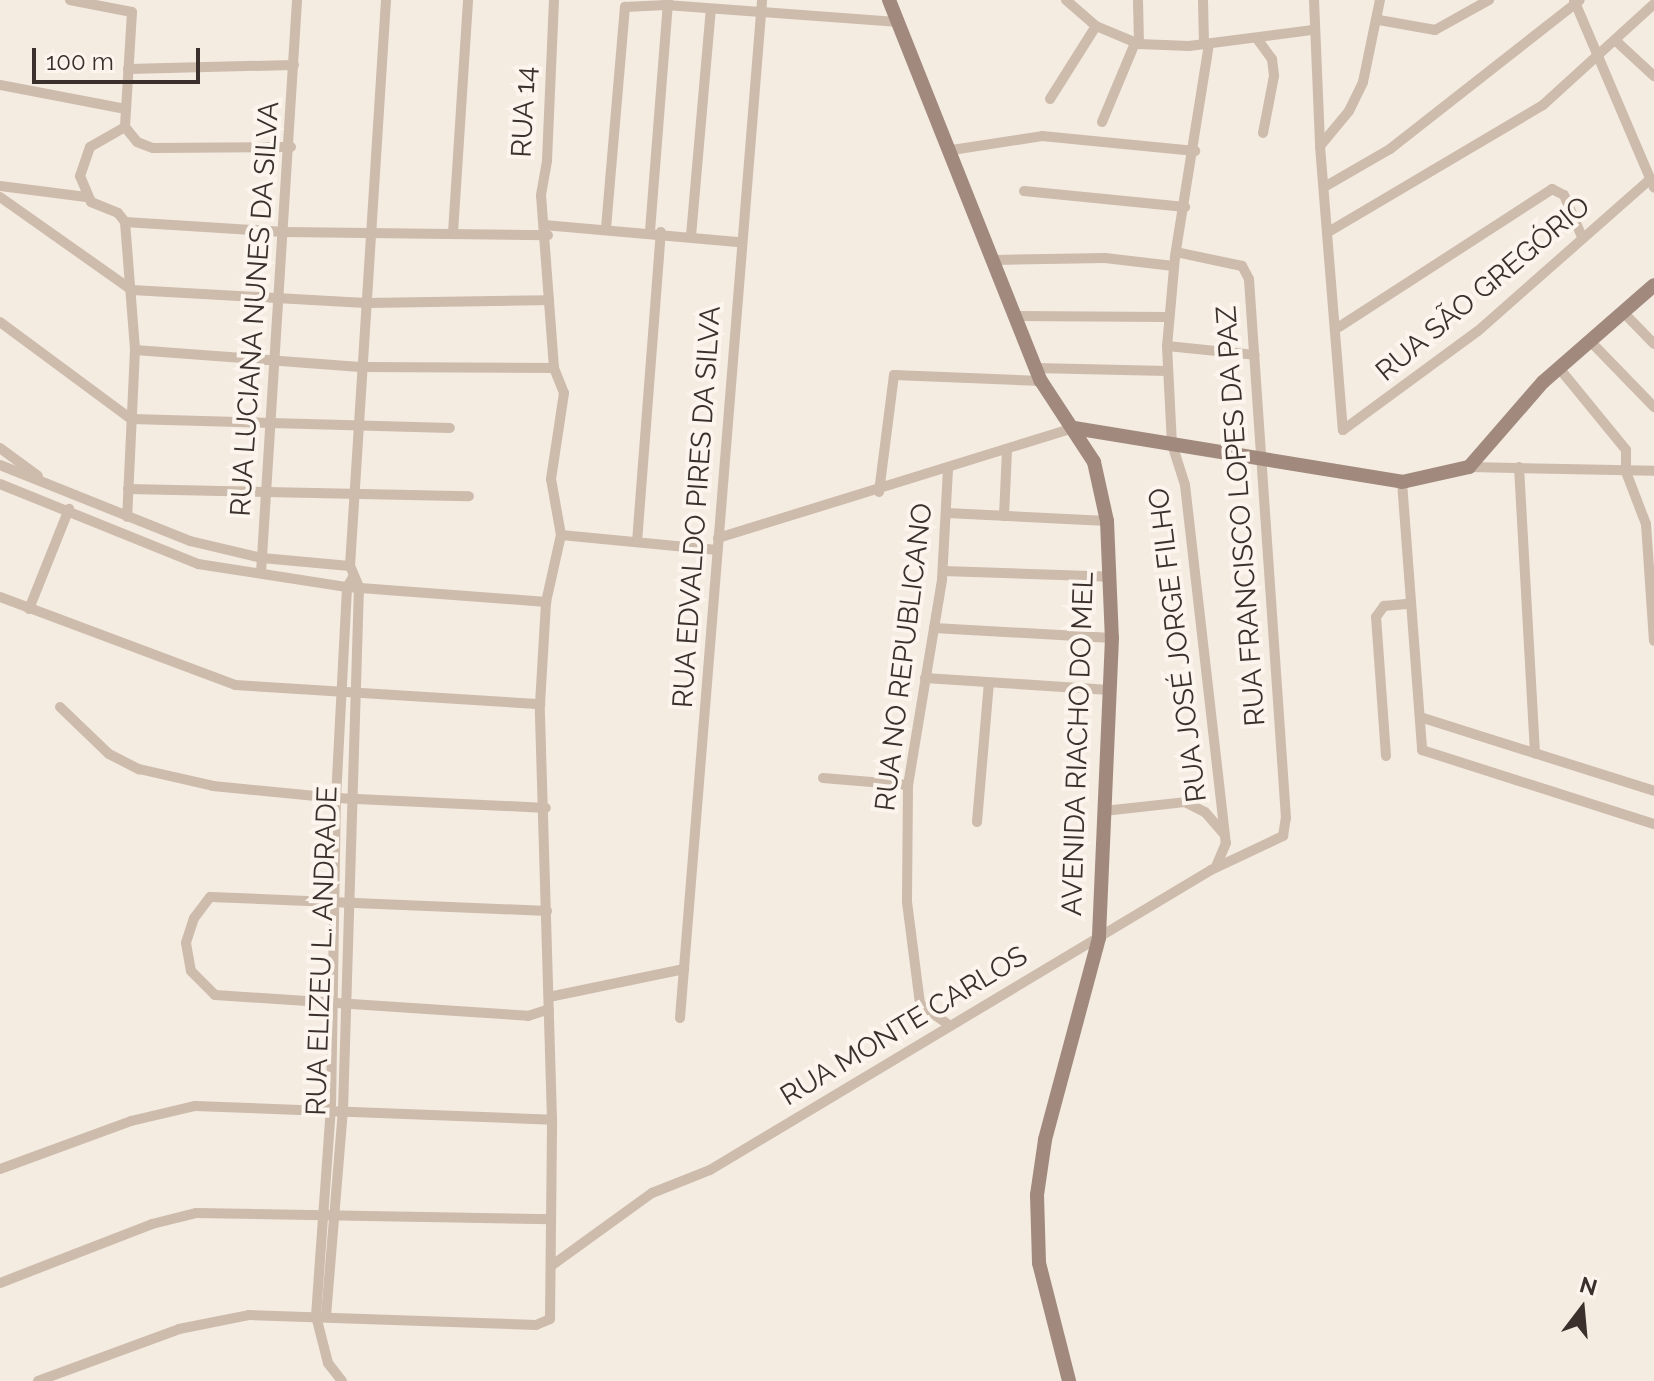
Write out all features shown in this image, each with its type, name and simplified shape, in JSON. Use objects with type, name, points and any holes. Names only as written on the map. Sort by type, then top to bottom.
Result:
[{"type":"street","points":[[70,0],[132,12],[125,127],[137,142],[153,148],[291,147]]},
{"type":"street","name":"RUA LUCIANA NUNES DA SILVA","points":[[261,573],[291,147],[297,0]]},
{"type":"street","points":[[347,587],[352,571],[357,427],[386,0]]},
{"type":"street","points":[[453,233],[468,0]]},
{"type":"street","name":"RUA 14","points":[[554,0],[547,160],[541,195],[554,368],[564,393],[551,479],[561,535]]},
{"type":"street","name":"AVENIDA RIACHO DO MEL","points":[[889,0],[952,150],[1038,374],[1094,462],[1107,521],[1112,638],[1099,938],[1045,1140],[1037,1195],[1039,1263],[1069,1381]]},
{"type":"street","points":[[1066,0],[1096,26],[1137,44],[1258,40],[1313,30]]},
{"type":"street","points":[[1102,122],[1137,44],[1138,0]]},
{"type":"street","name":"RUA JOSÉ JORGE FILHO","points":[[1203,0],[1207,44],[1195,151],[1167,317],[1167,371],[1172,444],[1186,498],[1225,839]]},
{"type":"street","points":[[1314,0],[1320,146],[1339,327],[1552,189],[1564,195],[1582,237]]},
{"type":"street","points":[[1320,146],[1357,97],[1379,20],[1380,0]]},
{"type":"street","points":[[1379,20],[1435,30],[1489,0]]},
{"type":"street","points":[[1326,186],[1381,155],[1576,1],[1652,184]]},
{"type":"street","points":[[606,228],[620,16],[629,5],[668,3],[711,9],[761,6],[899,22]]},
{"type":"street","points":[[637,542],[668,3]]},
{"type":"street","points":[[1330,231],[1530,114],[1600,59],[1654,4]]},
{"type":"street","name":"RUA EDVALDO PIRES DA SILVA","points":[[680,1018],[761,6]]},
{"type":"street","points":[[691,236],[711,9]]},
{"type":"street","points":[[1050,99],[1096,26]]},
{"type":"street","points":[[1258,40],[1272,59],[1274,76],[1263,133]]},
{"type":"street","points":[[1616,41],[1654,76]]},
{"type":"street","points":[[128,69],[294,65]]},
{"type":"street","points":[[0,85],[126,109]]},
{"type":"street","points":[[86,197],[80,176],[90,147],[125,127]]},
{"type":"street","points":[[952,150],[1042,136],[1195,151]]},
{"type":"street","name":"RUA SÃO GREGÓRIO","points":[[1339,327],[1343,430],[1442,360],[1582,237],[1652,184]]},
{"type":"street","points":[[0,186],[86,197],[125,222],[370,235],[606,228],[740,242]]},
{"type":"street","points":[[1024,191],[1185,207]]},
{"type":"street","points":[[0,197],[132,290],[366,303],[549,300]]},
{"type":"street","points":[[125,222],[135,350],[127,517]]},
{"type":"street","name":"RUA FRANCISCO LOPES DA PAZ","points":[[1176,252],[1245,267],[1263,461],[1286,832]]},
{"type":"street","points":[[994,260],[1105,258],[1174,266]]},
{"type":"street","points":[[1469,467],[1559,368],[1653,287]]},
{"type":"street","points":[[1624,313],[1654,344]]},
{"type":"street","points":[[1016,316],[1167,317]]},
{"type":"street","points":[[0,322],[131,419],[270,427],[450,428]]},
{"type":"street","points":[[1591,342],[1654,407]]},
{"type":"street","points":[[1167,346],[1255,355]]},
{"type":"street","points":[[135,350],[275,363],[363,367],[554,368]]},
{"type":"street","points":[[1559,368],[1613,428],[1626,450],[1626,472],[1650,526],[1654,641]]},
{"type":"street","points":[[879,492],[894,375],[1167,371]]},
{"type":"street","points":[[718,538],[879,492],[1074,428],[1402,482],[1469,467],[1654,471]]},
{"type":"street","points":[[0,448],[49,485]]},
{"type":"street","points":[[1004,516],[1007,451]]},
{"type":"street","points":[[0,465],[190,541],[262,558],[352,571]]},
{"type":"street","points":[[1519,467],[1535,754]]},
{"type":"street","name":"RUA NO REPUBLICANO","points":[[948,469],[943,571],[908,785],[907,902],[920,1004],[950,1026]]},
{"type":"street","points":[[1402,482],[1420,746],[1432,755],[1654,824]]},
{"type":"street","points":[[0,484],[69,509],[198,564],[347,587],[546,602]]},
{"type":"street","points":[[128,489],[355,490],[469,496]]},
{"type":"street","points":[[29,609],[69,509]]},
{"type":"street","points":[[947,513],[1107,521]]},
{"type":"street","points":[[38,1381],[192,1326],[249,1315],[544,1324],[551,1312],[552,1120],[546,808],[540,704],[546,602],[561,535],[717,550]]},
{"type":"street","points":[[352,571],[359,587]]},
{"type":"street","points":[[943,571],[1111,577]]},
{"type":"street","name":"RUA ELIZEU L. ANDRADE","points":[[321,1316],[320,1215],[337,1110],[331,1002],[332,901],[347,587]]},
{"type":"street","name":"RUA ELIZEU L. ANDRADE","points":[[321,1316],[333,1215],[337,1110],[346,1002],[359,587]]},
{"type":"street","points":[[0,597],[218,681],[540,704]]},
{"type":"street","points":[[1386,756],[1376,617],[1384,606],[1409,604]]},
{"type":"street","points":[[934,628],[1112,638]]},
{"type":"street","points":[[925,678],[1110,690]]},
{"type":"street","points":[[977,822],[989,683]]},
{"type":"street","points":[[60,707],[109,754],[139,769],[213,786],[350,799],[546,808]]},
{"type":"street","points":[[1420,717],[1654,791]]},
{"type":"street","points":[[823,778],[908,785]]},
{"type":"street","points":[[1104,811],[1185,802],[1205,812],[1241,856]]},
{"type":"street","name":"RUA MONTE CARLOS","points":[[551,1266],[652,1193],[710,1170],[1215,868],[1286,832]]},
{"type":"street","points":[[1215,868],[1225,839]]},
{"type":"street","points":[[547,911],[349,900],[210,897],[194,918],[186,943],[191,971],[215,995],[528,1016],[549,1009]]},
{"type":"street","points":[[549,997],[684,969]]},
{"type":"street","points":[[0,1169],[162,1111],[225,1104],[552,1120]]},
{"type":"street","points":[[0,1283],[182,1215],[551,1219]]},
{"type":"street","points":[[321,1316],[328,1363],[342,1381]]}]
